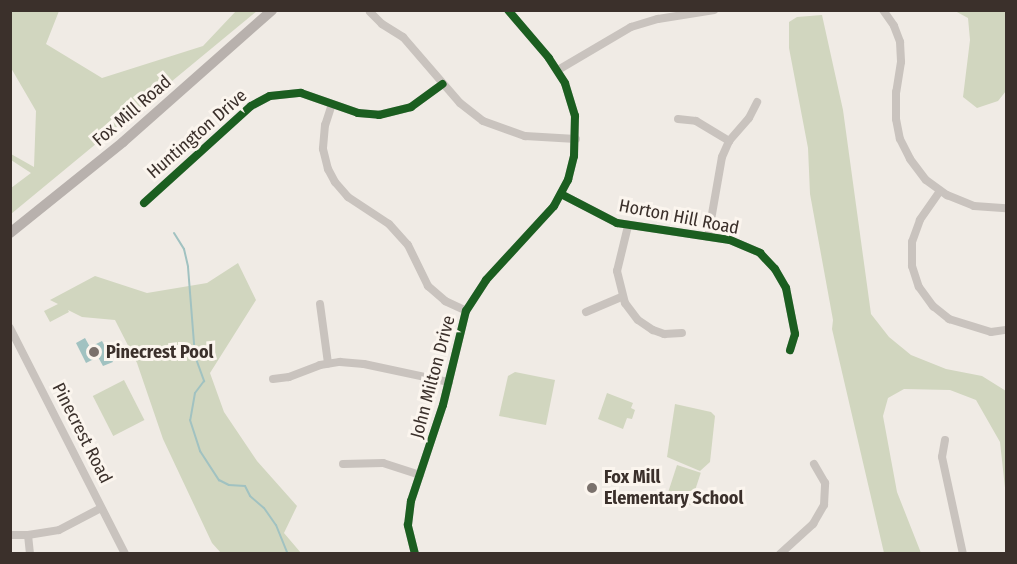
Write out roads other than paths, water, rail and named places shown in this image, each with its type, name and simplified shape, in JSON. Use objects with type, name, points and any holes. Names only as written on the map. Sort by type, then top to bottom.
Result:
[{"type":"main road","name":"Fox Mill Road","points":[[10,233],[123,142],[272,10]]},
{"type":"street","name":"John Milton Drive","points":[[415,554],[410,537],[409,512],[449,382],[466,311],[486,280],[548,213],[561,194],[572,167],[576,139],[572,102],[558,70],[508,10]]},
{"type":"street","points":[[558,70],[617,33],[632,27],[658,19],[714,10]]},
{"type":"street","points":[[883,10],[894,26],[900,42],[901,62],[895,106],[900,139],[917,170],[940,191],[974,206],[1006,208]]},
{"type":"street","points":[[370,12],[381,24],[403,37],[469,111],[506,132],[525,136],[576,139]]},
{"type":"street","name":"Huntington Drive","points":[[144,202],[260,101],[290,93],[312,96],[358,113],[389,114],[417,104],[444,84]]},
{"type":"street","points":[[708,237],[717,174],[729,141],[749,118],[757,102]]},
{"type":"street","points":[[332,104],[325,125],[323,149],[328,170],[334,182],[348,197],[394,228],[408,244],[428,286],[445,301],[466,311]]},
{"type":"street","points":[[678,119],[696,121],[729,141]]},
{"type":"street","points":[[940,191],[920,220],[912,242],[912,266],[919,287],[933,306],[949,319],[991,332],[1006,330]]},
{"type":"street","name":"Horton Hill Road","points":[[561,194],[606,218],[627,226],[730,240],[750,248],[775,269],[790,300],[795,334],[790,350]]},
{"type":"street","points":[[627,226],[617,271],[622,297],[631,312],[644,325],[664,334],[682,333]]},
{"type":"street","points":[[586,312],[622,297]]},
{"type":"street","points":[[320,304],[328,363]]},
{"type":"street","name":"Pinecrest Road","points":[[10,328],[125,554]]},
{"type":"street","points":[[273,380],[289,377],[328,363],[364,364],[449,382]]},
{"type":"street","points":[[945,440],[942,457],[963,554]]},
{"type":"street","points":[[343,464],[383,464],[420,475]]},
{"type":"street","points":[[780,554],[813,524],[824,506],[825,483],[814,464]]},
{"type":"street","points":[[10,535],[28,535],[59,530],[101,508]]},
{"type":"street","points":[[28,535],[30,554]]},
{"type":"water","name":"Pinecrest Pool","points":[[85,338],[90,347],[102,341],[113,362],[103,366],[98,357],[86,363],[76,343]]},
{"type":"waterway","points":[[174,233],[184,249],[188,267],[195,356],[204,381],[195,393],[190,420],[200,451],[219,480],[229,485],[245,486],[250,496],[264,508],[276,525],[288,554]]},
{"type":"place","name":"Pinecrest Pool","points":[[94,352]]},
{"type":"place","name":"Fox Mill Elementary School","points":[[592,488]]}]
